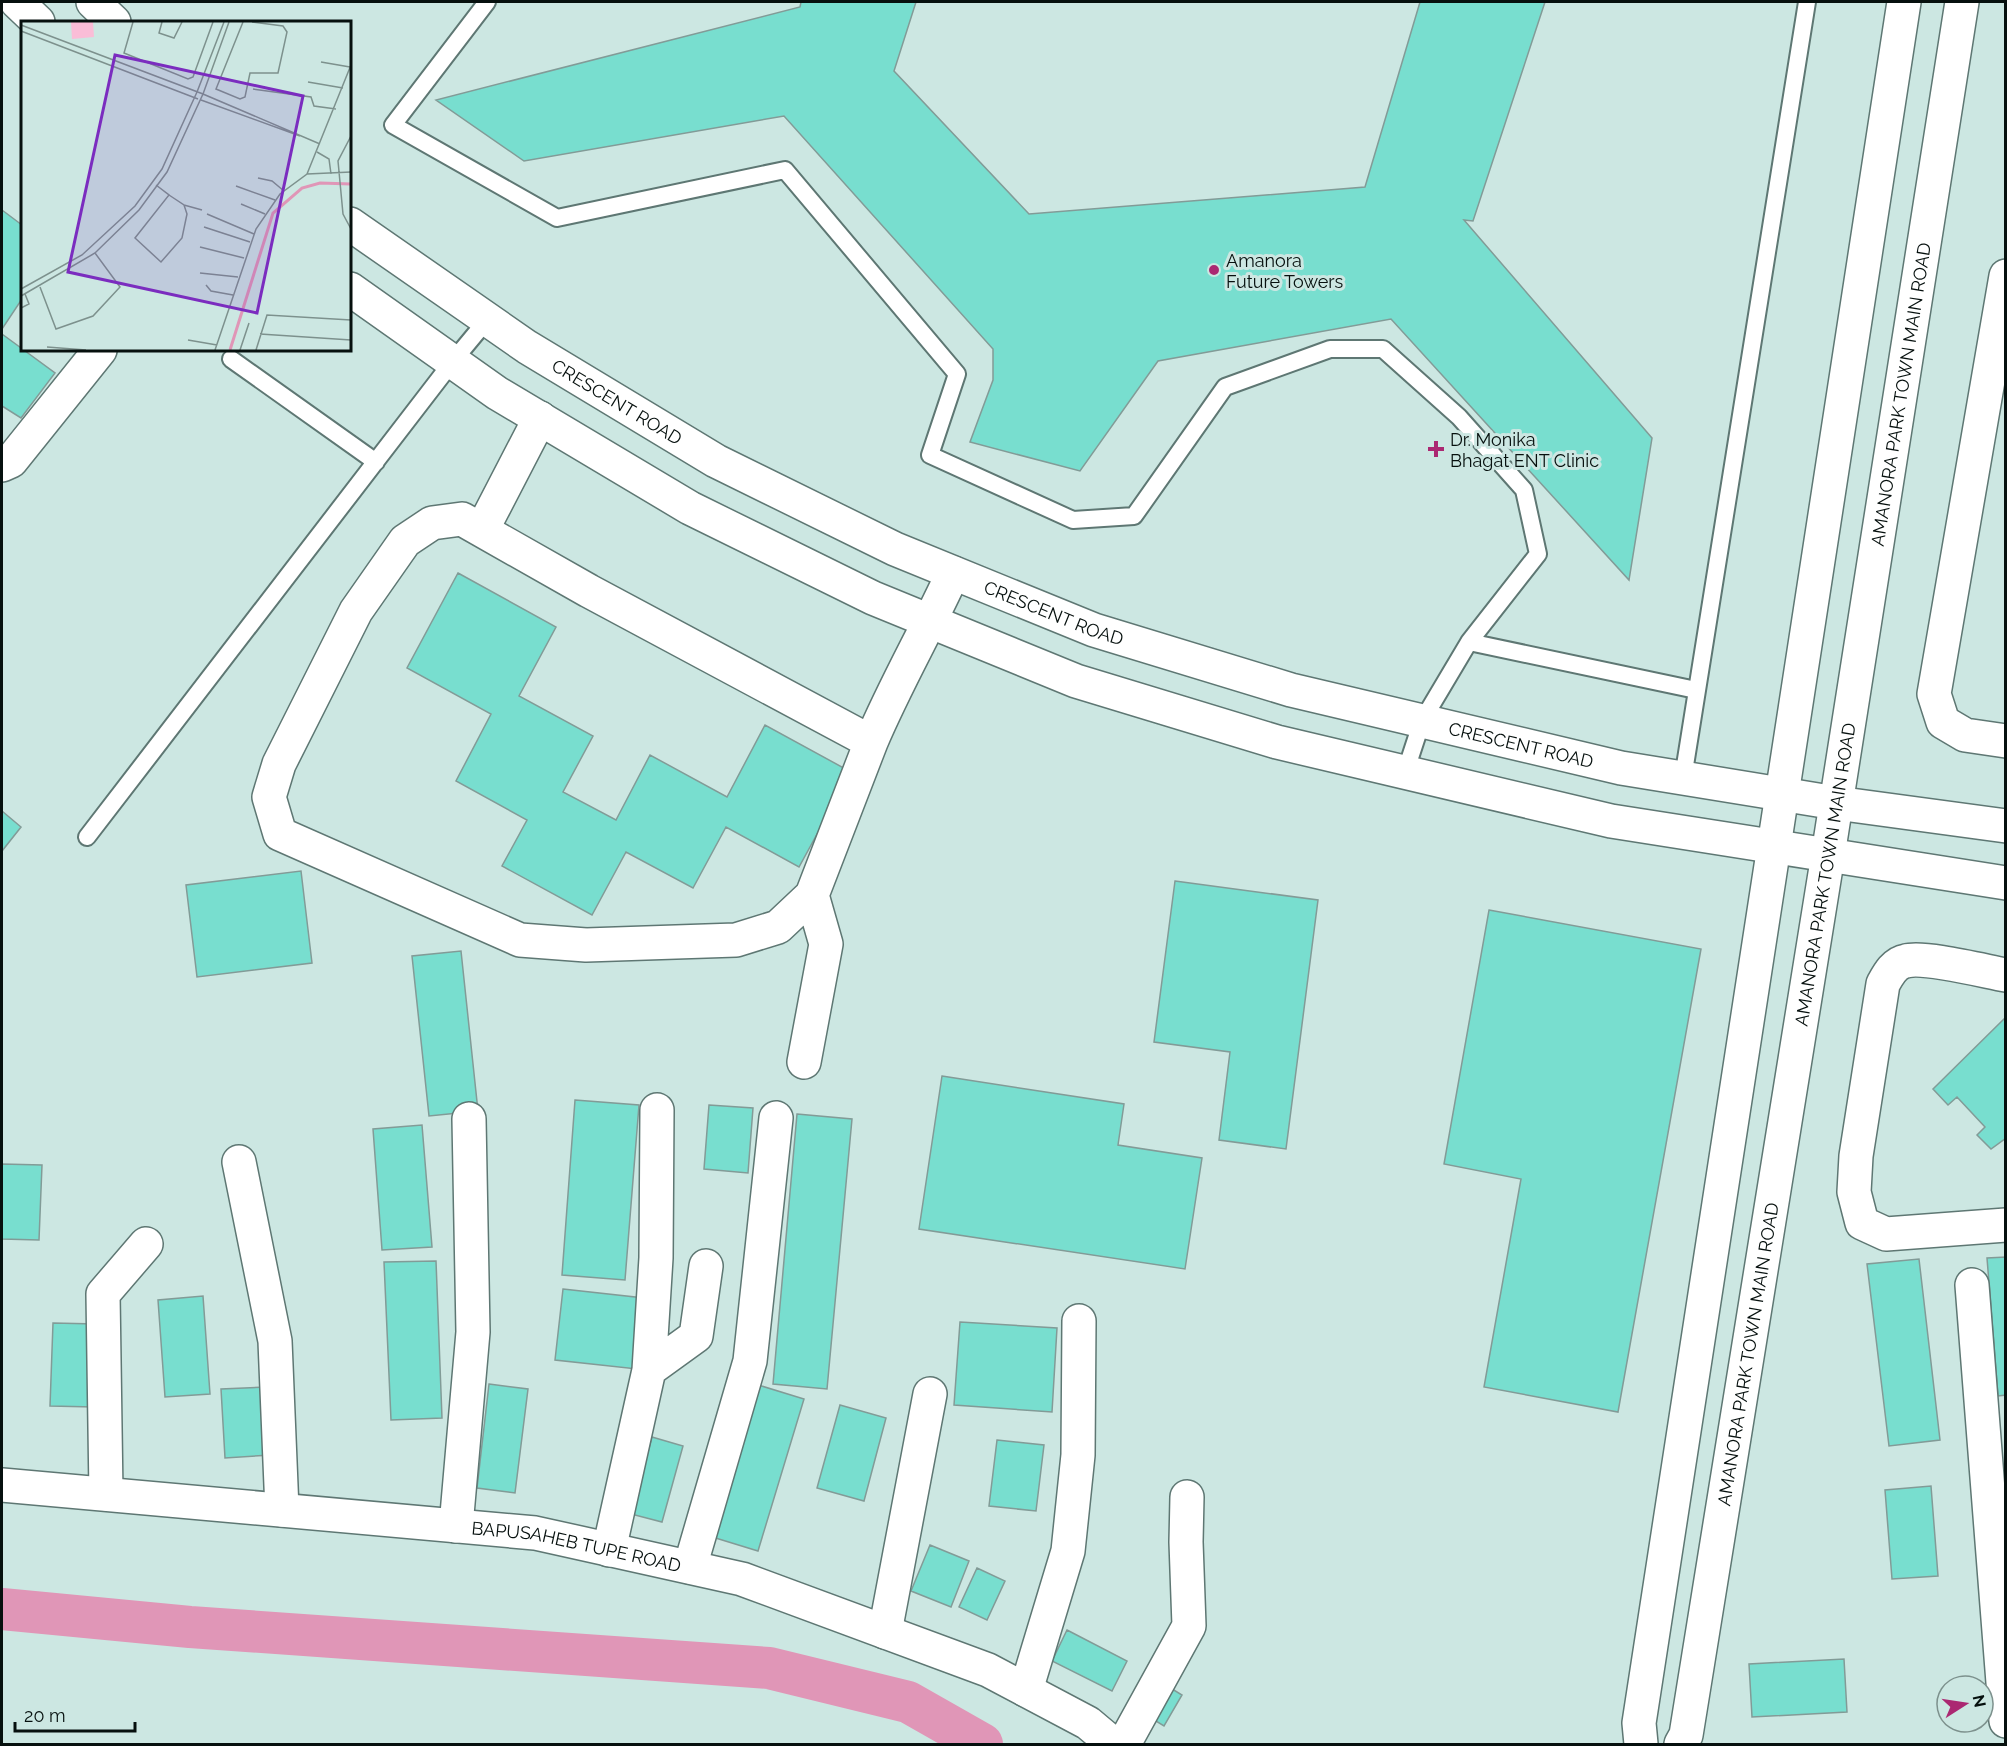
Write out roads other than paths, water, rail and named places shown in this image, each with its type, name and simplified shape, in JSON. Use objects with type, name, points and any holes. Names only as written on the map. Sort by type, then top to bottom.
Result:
[{"type":"street","points":[[17,2],[37,21]]},
{"type":"street","points":[[93,2],[113,21]]},
{"type":"street","points":[[1641,1744],[1639,1723],[1904,2]]},
{"type":"street","name":"AMANORA PARK TOWN MAIN ROAD","points":[[1681,1744],[1686,1735],[1962,2]]},
{"type":"street","name":"CRESCENT ROAD","points":[[351,225],[527,347],[716,461],[895,549],[1094,630],[1291,690],[1621,768],[2006,826]]},
{"type":"street","points":[[2006,276],[1934,694],[1943,722],[1965,735],[2006,741]]},
{"type":"street","points":[[351,290],[497,393],[690,508],[873,598],[1076,681],[1277,742],[1611,821],[2006,883]]},
{"type":"street","points":[[2,465],[10,460],[99,351]]},
{"type":"street","points":[[482,530],[540,418]]},
{"type":"street","points":[[872,742],[589,591],[462,519],[432,523],[405,541],[356,611],[279,764],[269,797],[280,834],[520,940],[586,945],[736,940],[778,927],[812,895],[883,714],[931,622],[953,573]]},
{"type":"street","points":[[804,1062],[826,944],[812,895]]},
{"type":"street","points":[[2006,975],[1928,961],[1905,961],[1891,971],[1883,984],[1856,1156],[1854,1192],[1862,1223],[1887,1234],[2006,1225]]},
{"type":"street","points":[[609,1550],[649,1370],[656,1258],[657,1110]]},
{"type":"street","points":[[690,1568],[750,1361],[776,1118]]},
{"type":"street","points":[[456,1526],[474,1332],[469,1119]]},
{"type":"street","points":[[239,1162],[275,1341],[282,1510]]},
{"type":"street","points":[[106,1494],[103,1294],[146,1244]]},
{"type":"street","points":[[649,1370],[696,1336],[706,1266]]},
{"type":"street","points":[[1972,1284],[2006,1721]]},
{"type":"street","points":[[1026,1690],[1068,1551],[1078,1455],[1079,1321]]},
{"type":"street","points":[[885,1632],[930,1394]]},
{"type":"street","points":[[1684,1430],[1733,1438]]},
{"type":"street","name":"BAPUSAHEB TUPE ROAD","points":[[2,1485],[535,1533],[742,1580],[988,1670],[1088,1723],[1113,1744]]},
{"type":"street","points":[[1124,1744],[1189,1626],[1187,1497]]},
{"type":"lane","points":[[487,2],[393,126],[557,218],[785,170],[957,374],[930,455],[1073,520],[1134,516],[1225,387],[1330,349],[1383,349],[1459,417],[1524,490],[1538,554],[1469,642],[1422,721],[1406,773]]},
{"type":"lane","points":[[1683,778],[1807,2]]},
{"type":"lane","points":[[87,837],[453,361],[487,320]]},
{"type":"lane","points":[[231,359],[375,462]]},
{"type":"lane","points":[[1469,642],[1696,690]]},
{"type":"waterway","points":[[2,1609],[190,1627],[769,1668],[908,1702],[982,1744]]},
{"type":"place","name":"Amanora Future Towers","points":[[1214,270]]},
{"type":"place","name":"Dr. Monika Bhagat ENT Clinic","points":[[1436,449]]}]
